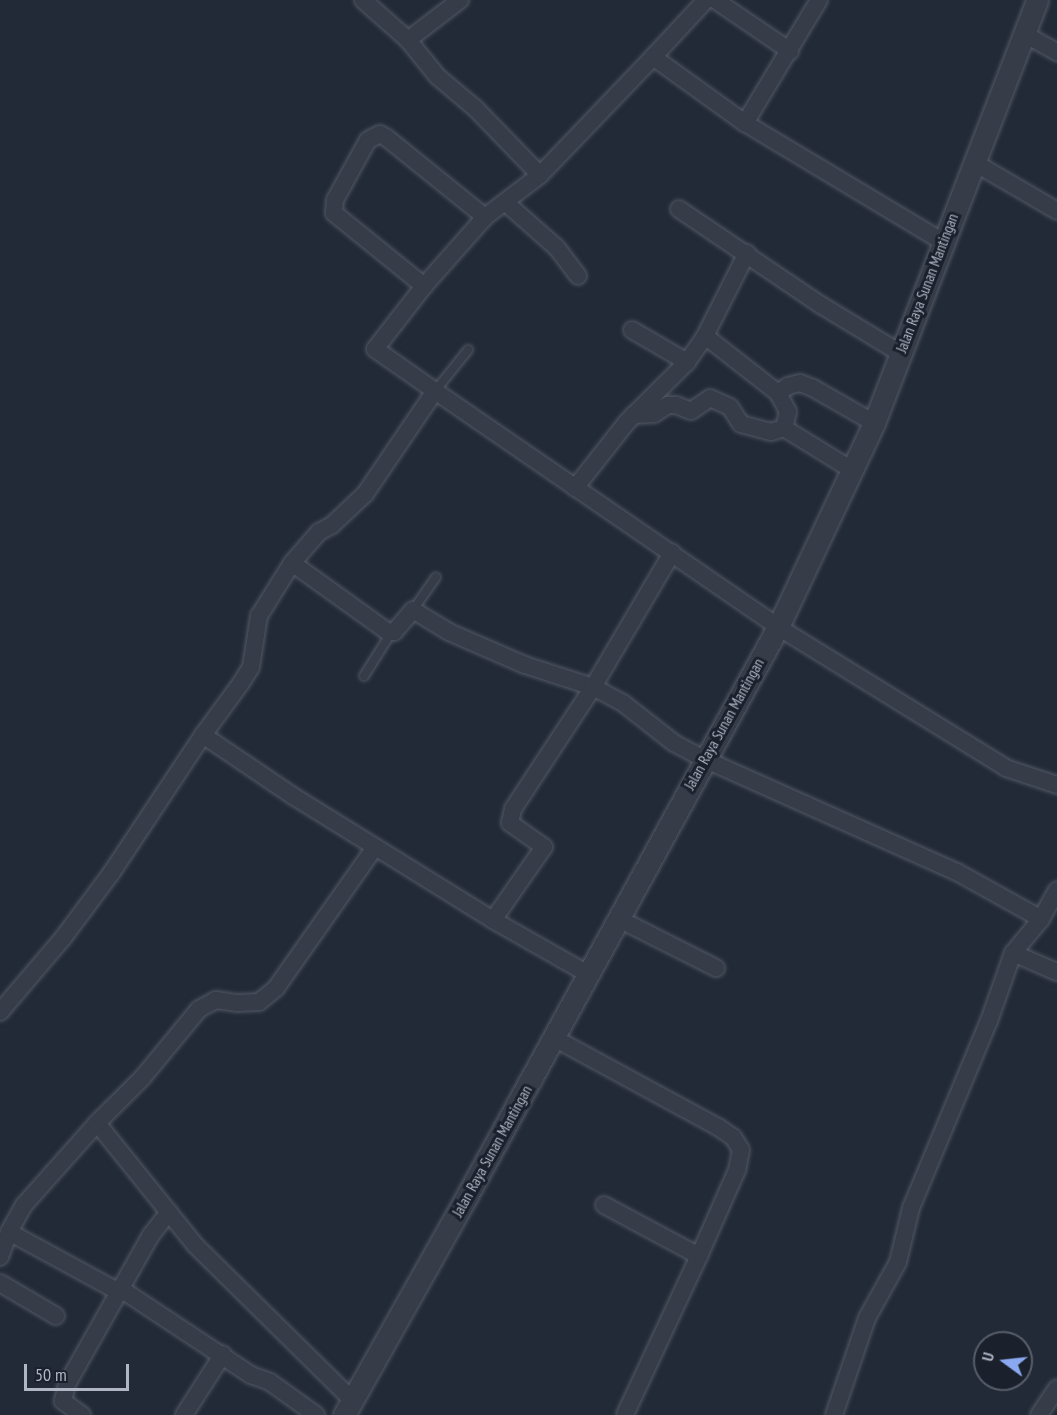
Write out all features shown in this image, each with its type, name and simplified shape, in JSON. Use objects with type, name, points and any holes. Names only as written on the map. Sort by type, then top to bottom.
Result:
[{"type":"street","points":[[363,0],[408,40],[437,76],[476,109],[540,175]]},
{"type":"street","points":[[408,40],[460,0]]},
{"type":"street","points":[[706,0],[540,175],[485,217],[424,286],[375,349],[778,627],[1006,768],[1057,785]]},
{"type":"street","points":[[715,0],[790,51]]},
{"type":"street","points":[[745,123],[819,0]]},
{"type":"street","name":"Jalan Raya Sunan Mantingan","points":[[348,1407],[554,1038],[704,759],[778,627],[874,423],[1037,0]]},
{"type":"street","points":[[1024,34],[1057,52]]},
{"type":"street","points":[[652,57],[745,123],[942,242]]},
{"type":"street","points":[[424,286],[334,213],[335,200],[368,140],[380,134],[387,138],[485,217]]},
{"type":"street","points":[[975,163],[1057,211]]},
{"type":"street","points":[[505,202],[557,248],[578,276]]},
{"type":"street","points":[[679,209],[821,305],[900,353]]},
{"type":"street","points":[[575,488],[633,415],[687,362],[705,336],[747,253]]},
{"type":"street","points":[[632,330],[687,362]]},
{"type":"street","points":[[705,336],[778,393],[788,412],[784,428]]},
{"type":"street","points":[[778,393],[788,386],[800,383],[874,423]]},
{"type":"street","points":[[0,1012],[63,938],[105,882],[202,735],[251,667],[260,616],[292,563],[320,532],[332,525],[364,494],[435,391]]},
{"type":"street","points":[[633,415],[654,414],[668,405],[676,405],[691,411],[712,398],[730,407],[741,424],[771,432],[784,428],[852,470]]},
{"type":"street","points":[[493,920],[544,847],[510,824],[513,809],[593,687],[672,553]]},
{"type":"street","points":[[292,563],[329,592],[392,633],[413,610],[448,632],[525,665],[593,687],[623,703],[674,743],[704,759],[957,872],[1041,919]]},
{"type":"street","points":[[202,735],[375,847],[493,920],[588,974]]},
{"type":"street","points":[[0,1257],[9,1232],[24,1205],[97,1123],[143,1077],[205,1004],[216,1000],[244,1004],[259,1002],[276,988],[375,847]]},
{"type":"street","points":[[834,1415],[867,1318],[898,1262],[911,1209],[989,1021],[1013,953],[1041,919],[1057,890]]},
{"type":"street","points":[[619,919],[716,968]]},
{"type":"street","points":[[1013,953],[1057,972]]},
{"type":"street","points":[[554,1038],[718,1128],[736,1141],[742,1155],[699,1256],[625,1415]]},
{"type":"street","points":[[97,1123],[215,1266],[348,1407]]},
{"type":"street","points":[[604,1205],[699,1256]]},
{"type":"street","points":[[82,1415],[63,1401],[63,1395],[152,1235],[169,1212]]},
{"type":"street","points":[[9,1232],[119,1292],[127,1293],[223,1354],[251,1375],[270,1382],[316,1415]]},
{"type":"street","points":[[0,1283],[56,1316]]},
{"type":"street","points":[[184,1415],[223,1354]]},
{"type":"street","points":[[1039,1415],[1057,1388]]},
{"type":"lane","points":[[435,391],[468,350]]},
{"type":"lane","points":[[413,610],[436,577]]},
{"type":"lane","points":[[364,676],[392,633]]}]
